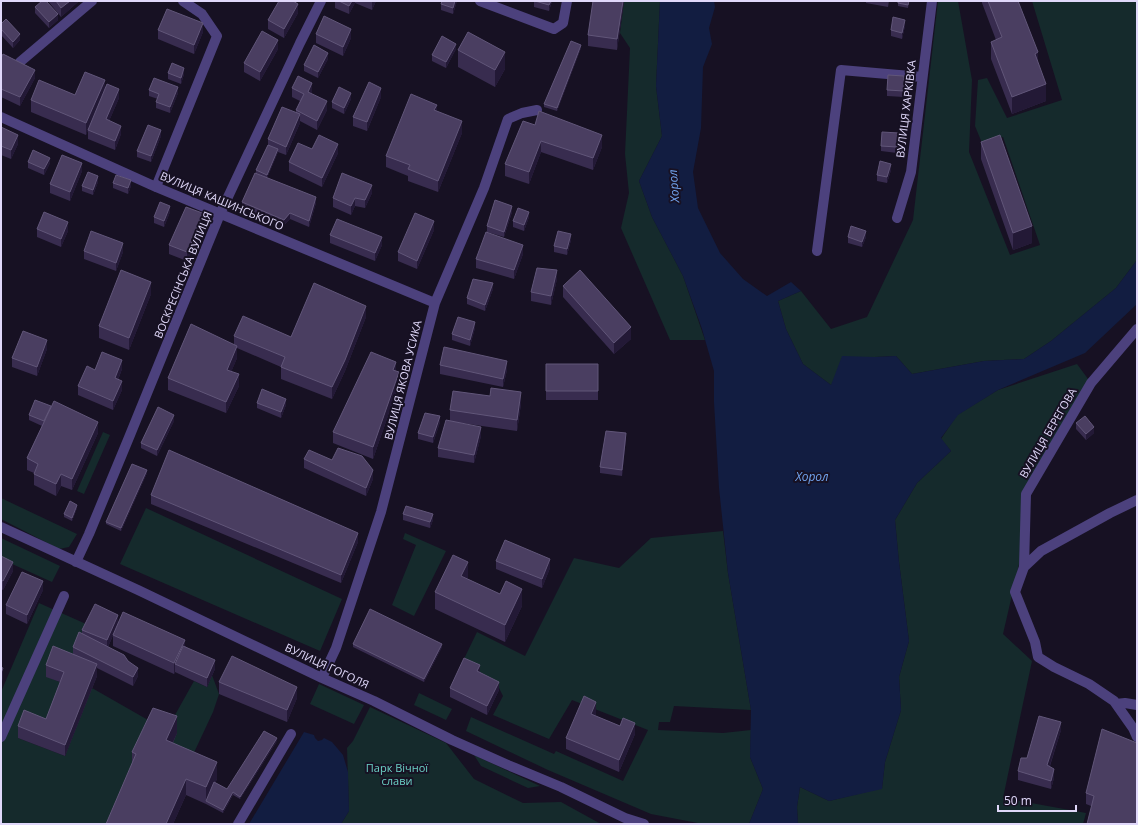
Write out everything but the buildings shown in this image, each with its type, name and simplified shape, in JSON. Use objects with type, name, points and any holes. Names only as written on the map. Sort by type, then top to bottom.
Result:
[{"type":"street","points":[[20,62],[92,1]]},
{"type":"street","points":[[156,187],[217,36],[202,14],[183,1]]},
{"type":"street","name":"ВОСКРЕСІНСЬКА ВУЛИЦЯ","points":[[76,562],[89,534],[220,214],[321,1]]},
{"type":"street","points":[[480,1],[554,29],[563,23],[567,1]]},
{"type":"street","name":"ВУЛИЦЯ ХАРКІВКА","points":[[897,218],[911,172],[932,1]]},
{"type":"street","points":[[817,251],[841,70],[922,78]]},
{"type":"street","name":"ВУЛИЦЯ ЯКОВА УСИКА","points":[[322,678],[336,648],[381,512],[435,303],[484,188],[508,119],[522,113],[537,110]]},
{"type":"street","name":"ВУЛИЦЯ КАШИНСЬКОГО","points":[[1,117],[156,187],[435,303]]},
{"type":"street","name":"ВУЛИЦЯ БЕРЕГОВА","points":[[1024,567],[1026,494],[1091,383],[1137,329]]},
{"type":"street","points":[[1137,500],[1041,551],[1024,567],[1015,592],[1035,642],[1038,658],[1089,684],[1114,701],[1137,736]]},
{"type":"street","name":"ВУЛИЦЯ ГОГОЛЯ","points":[[1,527],[374,701],[452,740],[561,787],[625,818],[644,824]]},
{"type":"street","points":[[1,737],[64,596]]},
{"type":"street","points":[[1116,704],[1125,703],[1137,705]]},
{"type":"street","points":[[238,824],[291,734]]},
{"type":"green space","points":[[624,1],[660,1],[656,86],[662,136],[639,181],[652,217],[683,276],[705,340],[670,340],[621,228],[629,193],[625,154],[630,48],[620,33]]},
{"type":"green space","points":[[938,1],[958,1],[972,80],[969,152],[1010,255],[1040,245],[1003,137],[982,143],[975,126],[978,80],[987,78],[1007,118],[1062,100],[1032,1],[1137,1],[1137,260],[1116,288],[1051,341],[1024,359],[984,361],[912,374],[896,356],[875,357],[831,385],[803,364],[786,329],[778,301],[801,291],[831,329],[867,317],[913,220]]},
{"type":"green space","points":[[1077,364],[1091,383],[1026,494],[1020,560],[1003,634],[1032,661],[1003,798],[1086,813],[1083,824],[798,824],[797,807],[800,787],[829,801],[882,788],[885,762],[901,710],[899,677],[909,641],[895,520],[917,483],[951,451],[941,439],[957,415],[998,390]]},
{"type":"green space","points":[[103,432],[110,435],[84,494],[77,491]]},
{"type":"green space","points":[[1,498],[77,534],[69,547],[59,549],[1,519]]},
{"type":"green space","points":[[146,508],[342,599],[320,651],[120,564]]},
{"type":"green space","points":[[723,531],[728,573],[751,710],[674,706],[670,722],[659,722],[658,730],[723,733],[751,730],[750,757],[763,789],[749,824],[703,824],[651,814],[548,770],[466,731],[471,717],[554,754],[556,751],[623,781],[648,730],[572,700],[549,739],[493,715],[503,696],[495,680],[462,663],[477,632],[525,656],[574,558],[619,568],[651,538]]},
{"type":"green space","points":[[405,533],[446,551],[414,616],[392,605],[416,545],[403,539]]},
{"type":"green space","points":[[1,538],[60,566],[52,582],[1,559]]},
{"type":"green space","points":[[39,603],[86,624],[69,664],[53,658],[46,676],[64,684],[46,730],[24,722],[18,738],[65,756],[92,688],[148,720],[132,769],[120,792],[107,824],[1,824],[1,692]]},
{"type":"green space","points":[[212,675],[219,694],[213,712],[191,759],[169,751],[168,730],[194,681],[207,687]]},
{"type":"green space","points":[[319,684],[364,705],[354,724],[310,704]]},
{"type":"green space","points":[[419,693],[452,709],[446,720],[414,705]]},
{"type":"green space","name":"Парк Вічної слави","points":[[370,707],[446,743],[474,779],[523,803],[561,802],[601,824],[341,824],[349,811],[347,748],[353,741]]},
{"type":"green space","points":[[474,755],[540,786],[528,788],[481,766]]},
{"type":"water","name":"Хорол","points":[[660,1],[714,1],[715,7],[709,28],[712,44],[703,67],[701,128],[693,172],[698,208],[720,253],[743,279],[767,296],[791,282],[801,291],[778,301],[786,329],[803,364],[831,385],[842,356],[896,356],[912,374],[984,361],[1024,359],[1051,341],[1116,288],[1137,260],[1137,304],[1085,353],[998,390],[958,415],[941,438],[951,451],[917,483],[895,520],[909,641],[899,677],[901,710],[885,762],[882,789],[829,801],[800,787],[797,807],[798,824],[749,824],[763,789],[750,757],[751,710],[728,573],[719,488],[714,402],[714,371],[702,329],[683,276],[652,217],[639,181],[662,136],[656,86]]},
{"type":"water","points":[[304,732],[314,735],[318,741],[324,738],[332,742],[343,755],[348,772],[349,811],[341,824],[249,824]]}]
